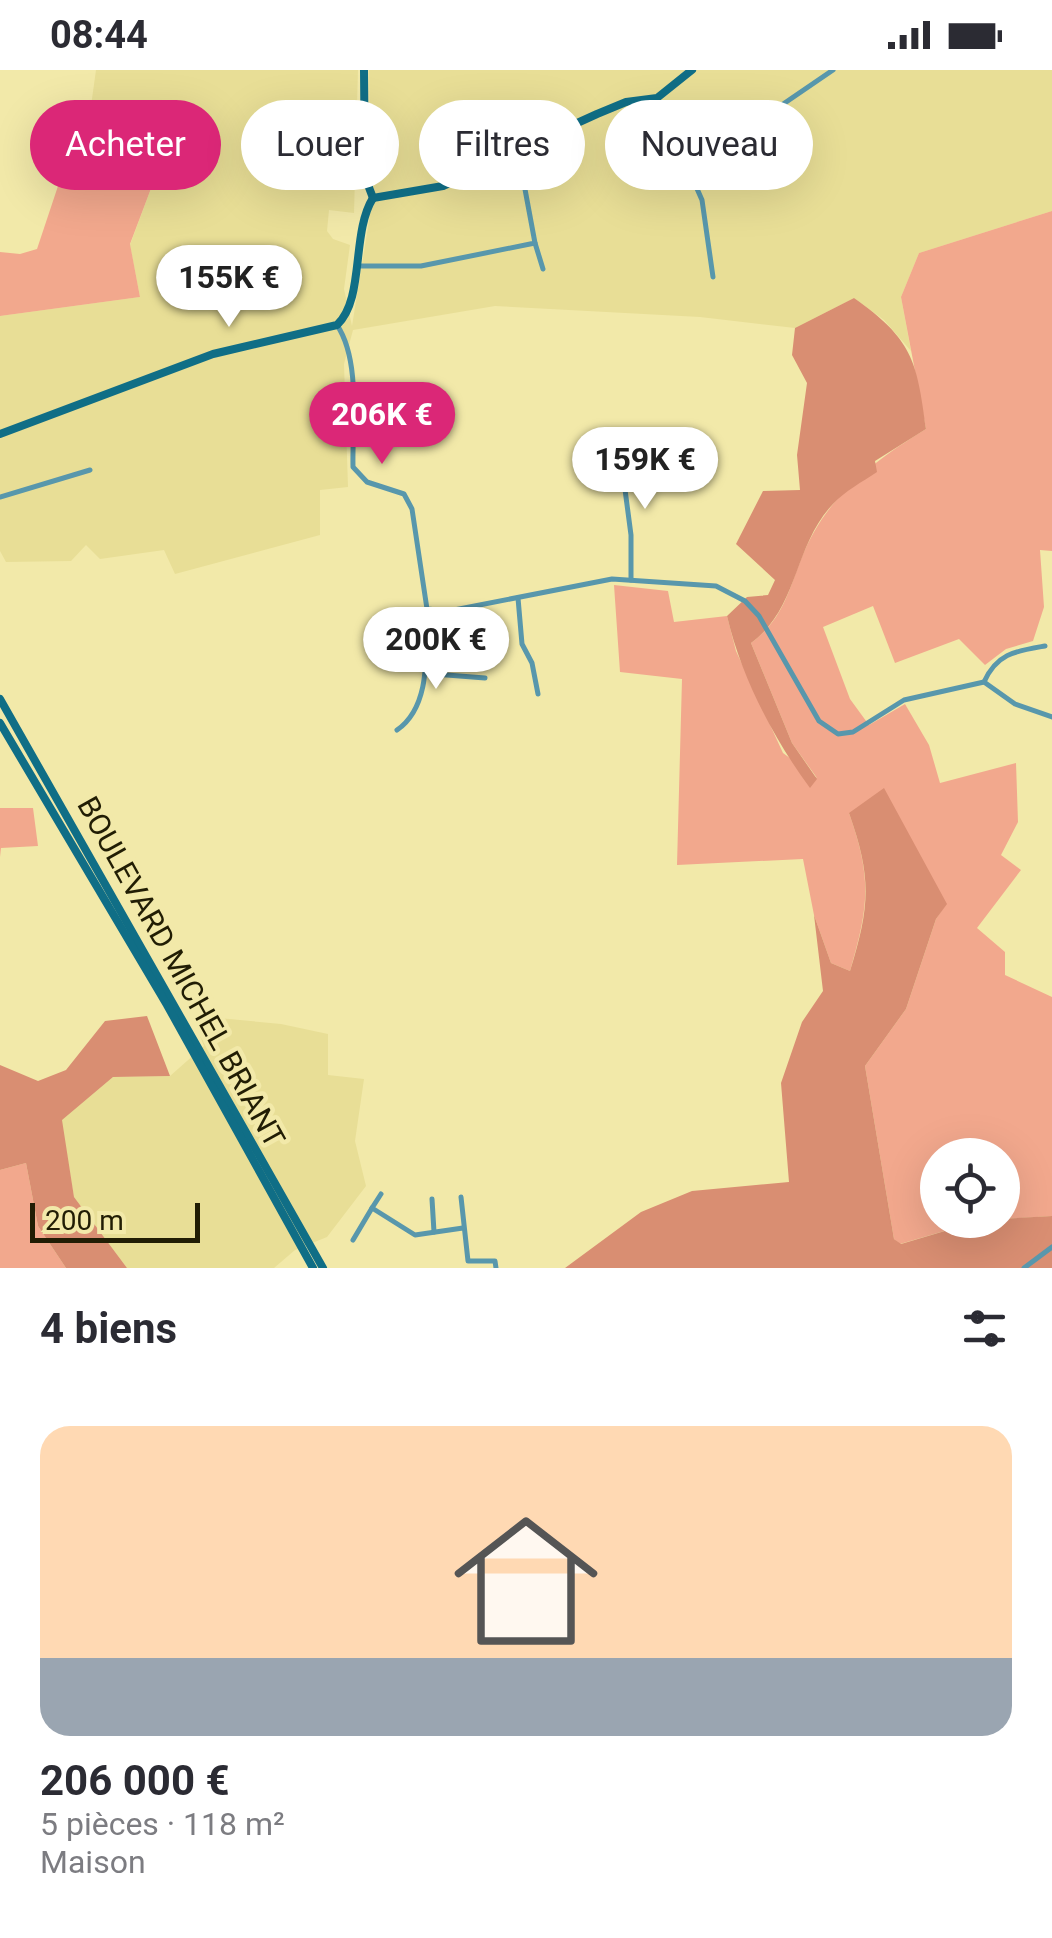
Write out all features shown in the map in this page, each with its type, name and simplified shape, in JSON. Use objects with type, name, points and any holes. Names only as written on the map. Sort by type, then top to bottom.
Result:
[{"type":"main road","points":[[364,70],[365,177],[373,198]]},
{"type":"main road","points":[[585,120],[626,102],[657,98],[692,70]]},
{"type":"main road","points":[[0,434],[136,376],[337,325],[349,306],[363,214],[373,198],[420,190]]},
{"type":"main road","name":"BOULEVARD MICHEL BRIANT","points":[[0,699],[312,1267]]},
{"type":"main road","name":"BOULEVARD MICHEL BRIANT","points":[[1,726],[323,1268]]},
{"type":"street","points":[[790,100],[834,70]]},
{"type":"street","points":[[525,190],[543,268]]},
{"type":"street","points":[[698,190],[706,213],[712,277]]},
{"type":"street","points":[[355,266],[421,266],[535,243]]},
{"type":"street","points":[[337,325],[346,338],[349,357],[354,468],[367,482],[404,494],[412,508],[427,609],[426,648],[416,712],[397,730]]},
{"type":"street","points":[[619,444],[631,535],[632,580]]},
{"type":"street","points":[[0,497],[90,470]]},
{"type":"street","points":[[427,609],[450,611],[612,579],[716,586],[745,601],[770,632],[792,680],[819,721],[838,734],[854,732],[904,700],[984,682],[1008,652],[1045,646]]},
{"type":"street","points":[[518,598],[522,644],[532,663],[538,694]]},
{"type":"street","points":[[426,648],[434,674],[485,678]]},
{"type":"street","points":[[984,682],[1015,704],[1052,717]]},
{"type":"street","points":[[353,1240],[381,1194]]},
{"type":"street","points":[[461,1197],[468,1262],[495,1265]]},
{"type":"street","points":[[432,1199],[434,1232]]},
{"type":"street","points":[[372,1208],[415,1235],[463,1228]]},
{"type":"street","points":[[1024,1268],[1052,1247]]},
{"type":"shaded area","points":[[96,70],[358,70],[357,100],[241,100],[241,190],[355,190],[354,213],[329,210],[327,231],[333,239],[350,245],[344,289],[352,326],[371,190],[399,190],[399,100],[369,100],[369,70],[1052,70],[1052,211],[919,253],[901,297],[911,351],[884,320],[854,298],[795,328],[700,317],[495,306],[353,330],[344,364],[348,487],[320,490],[320,535],[175,574],[164,550],[100,559],[86,545],[71,561],[6,562],[0,551],[0,316],[140,297],[130,245],[151,190],[221,190],[221,100],[92,100]]},
{"type":"shaded area","points":[[57,190],[150,190],[130,244],[140,297],[0,316],[0,252],[20,254],[37,249]]},
{"type":"shaded area","points":[[1052,211],[1052,551],[1040,550],[1044,607],[1033,641],[1006,649],[985,665],[959,639],[895,663],[873,606],[823,627],[850,699],[869,725],[905,704],[929,745],[940,783],[1016,763],[1018,822],[1001,855],[1021,870],[977,928],[1005,952],[1005,975],[1052,997],[1052,1216],[1020,1218],[1020,1138],[920,1138],[920,1238],[900,1244],[894,1239],[865,1066],[906,1009],[936,919],[946,904],[849,813],[862,856],[865,892],[850,971],[831,963],[814,915],[803,859],[677,865],[682,679],[620,672],[614,585],[668,591],[674,622],[727,616],[736,651],[783,753],[817,778],[792,743],[751,643],[783,606],[806,547],[836,500],[878,461],[926,429],[901,297],[919,253]]},
{"type":"shaded area","points":[[854,298],[888,326],[908,353],[915,368],[926,429],[875,461],[877,472],[833,504],[810,539],[778,612],[751,643],[792,743],[817,779],[810,788],[760,706],[727,616],[747,597],[768,595],[775,580],[736,544],[763,491],[800,490],[797,455],[807,383],[792,355],[795,328]]},
{"type":"shaded area","points":[[884,788],[947,904],[936,919],[906,1009],[865,1066],[894,1239],[901,1244],[921,1238],[1020,1238],[1020,1218],[1052,1216],[1052,1268],[565,1268],[641,1212],[692,1191],[789,1182],[781,1083],[802,1022],[823,991],[814,915],[831,963],[850,971],[865,910],[865,874],[849,813]]},
{"type":"shaded area","points":[[0,808],[33,808],[38,846],[1,848],[0,857]]},
{"type":"shaded area","points":[[147,1016],[170,1076],[113,1077],[62,1120],[74,1197],[127,1268],[66,1268],[38,1226],[26,1163],[0,1170],[0,1065],[38,1081],[66,1070],[105,1021]]},
{"type":"shaded area","points":[[193,1018],[281,1024],[328,1034],[328,1075],[364,1079],[355,1141],[366,1186],[327,1237],[295,1250],[274,1268],[127,1268],[74,1197],[61,1120],[113,1077],[170,1076],[204,1046]]},
{"type":"shaded area","points":[[26,1163],[38,1226],[66,1268],[0,1268],[0,1170]]}]
